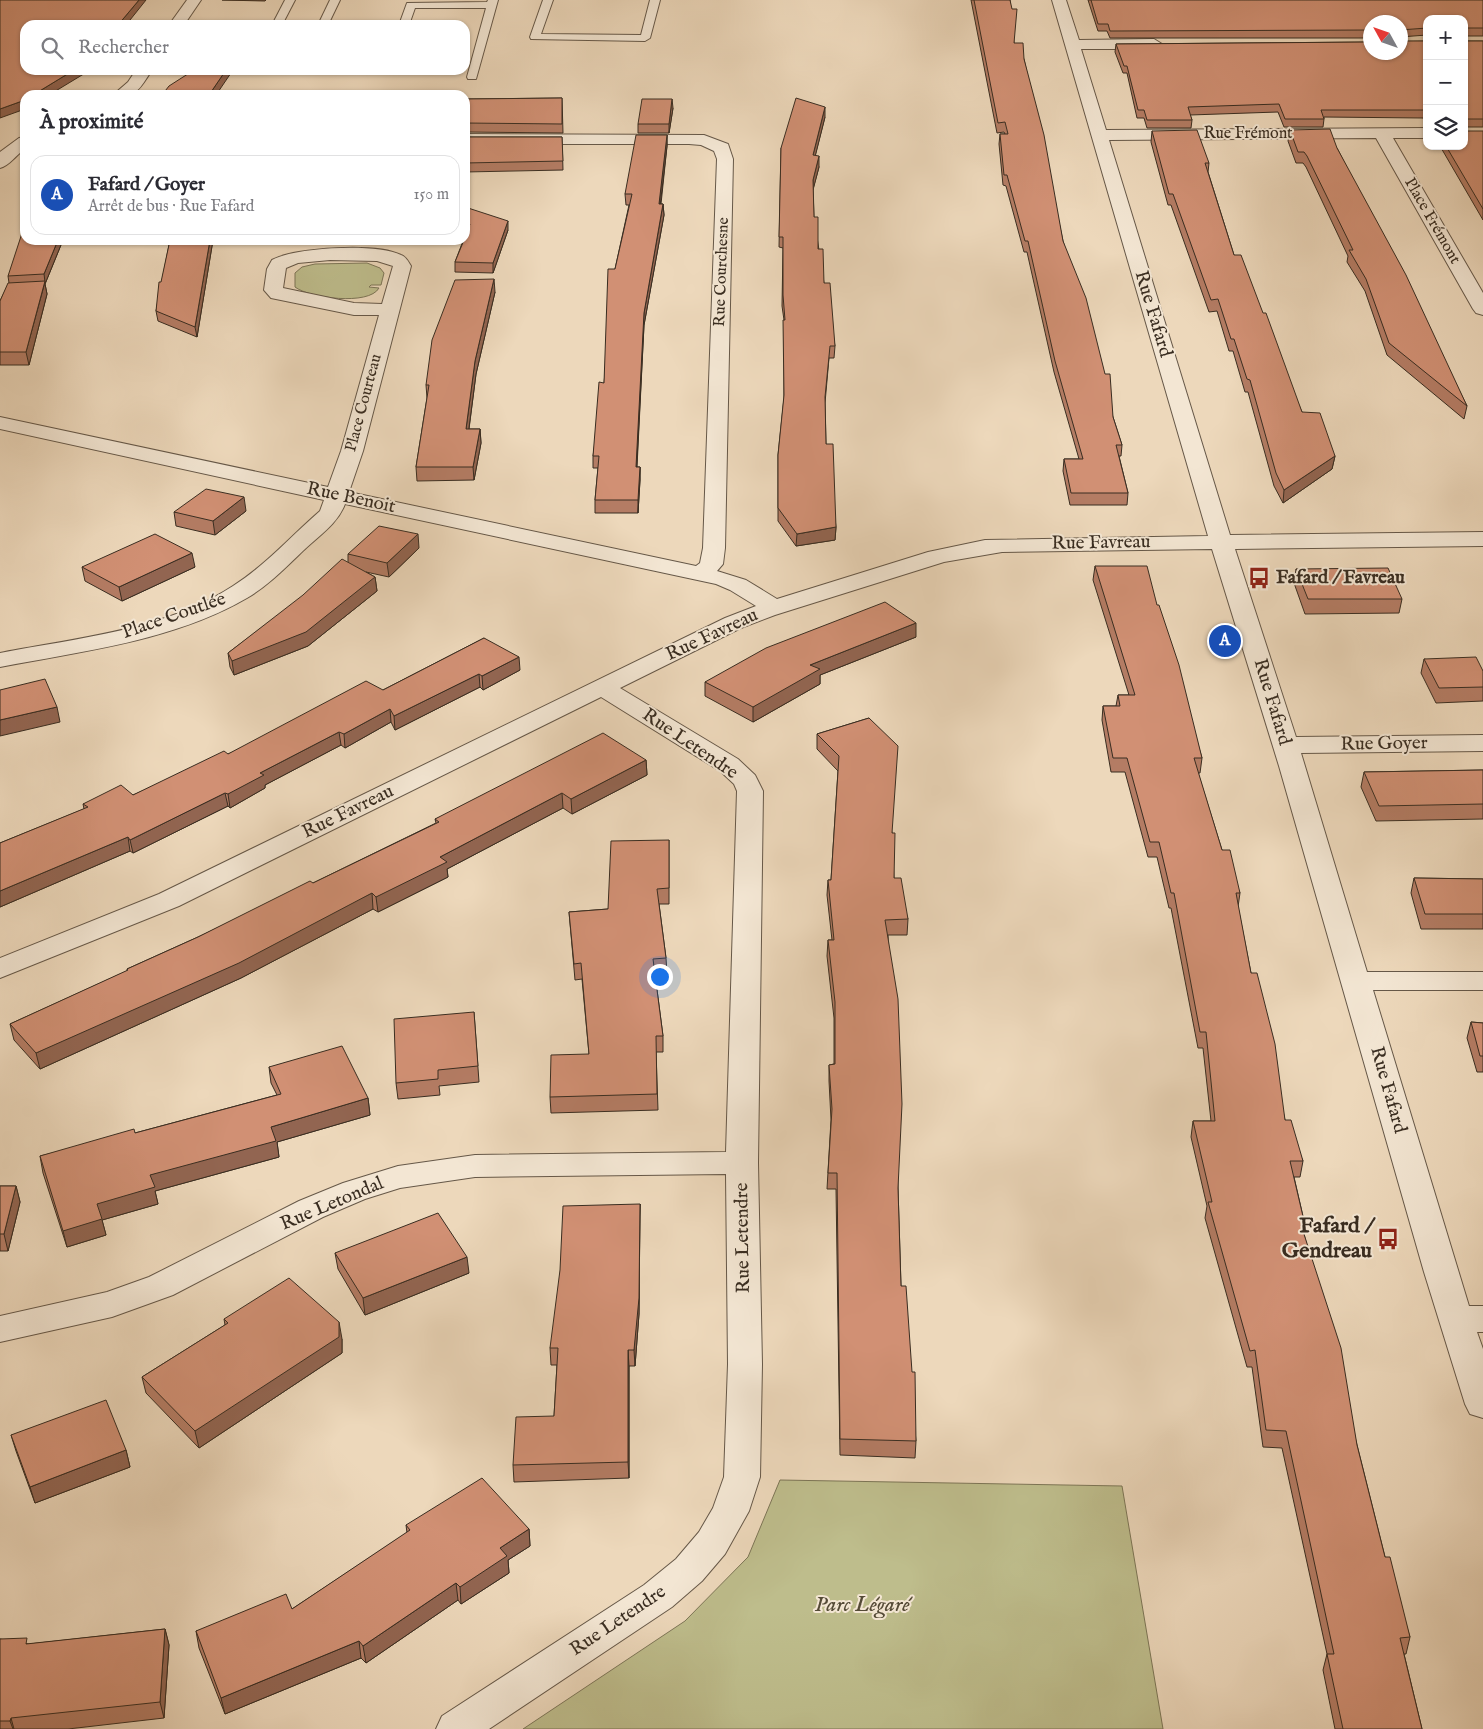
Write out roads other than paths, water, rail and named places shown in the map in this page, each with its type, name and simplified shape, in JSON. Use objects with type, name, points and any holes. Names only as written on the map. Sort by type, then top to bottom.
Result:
[{"type":"street","points":[[180,20],[194,0]]},
{"type":"street","name":"Rue Fafard","points":[[1059,0],[1221,542],[1286,745],[1355,981],[1469,1319],[1483,1404]]},
{"type":"street","points":[[1072,45],[1172,44]]},
{"type":"street","points":[[127,90],[134,85],[141,75]]},
{"type":"street","name":"Rue Frémont","points":[[1100,135],[1423,133]]},
{"type":"street","name":"Place Frémont","points":[[1382,134],[1483,309]]},
{"type":"street","name":"Rue Courchesne","points":[[470,139],[689,139],[704,140],[722,148],[725,159],[714,548],[711,564],[702,574]]},
{"type":"street","points":[[0,163],[20,146]]},
{"type":"street","name":"Place Courteau","points":[[336,495],[352,451],[389,310],[402,270],[400,263],[393,258],[378,255],[301,256],[284,260],[277,268],[273,290],[278,294],[354,309],[389,310]]},
{"type":"street","name":"Rue Benoit","points":[[0,423],[702,574]]},
{"type":"street","name":"Place Coutlée","points":[[0,660],[137,631],[196,612],[227,599],[258,578],[330,514],[336,495]]},
{"type":"street","name":"Rue Favreau","points":[[0,969],[169,900],[733,623],[773,607],[941,555],[981,546],[1483,539]]},
{"type":"street","points":[[702,574],[730,581],[773,607]]},
{"type":"street","name":"Rue Letendre","points":[[456,1729],[658,1596],[689,1570],[712,1543],[730,1511],[742,1477],[745,1364],[742,1163],[750,791],[746,781],[729,765],[603,688]]},
{"type":"street","name":"Rue Goyer","points":[[1286,745],[1483,743]]},
{"type":"street","points":[[1355,981],[1483,981]]},
{"type":"street","name":"Rue Letondal","points":[[0,1329],[112,1304],[161,1286],[311,1209],[354,1191],[398,1177],[475,1166],[742,1163]]},
{"type":"lane","points":[[280,20],[290,0]]},
{"type":"lane","points":[[325,20],[335,0]]},
{"type":"lane","points":[[548,0],[535,37],[645,38],[655,0]]},
{"type":"lane","points":[[406,20],[411,5],[492,2],[477,44],[472,77]]},
{"type":"place","name":"Fafard / Favreau","points":[[1259,578]]},
{"type":"place","name":"Fafard / Goyer","points":[[1225,641]]},
{"type":"place","name":"Fafard / Gendreau","points":[[1388,1239]]},
{"type":"park label","name":"Parc Légaré","points":[[862,1605]]}]
